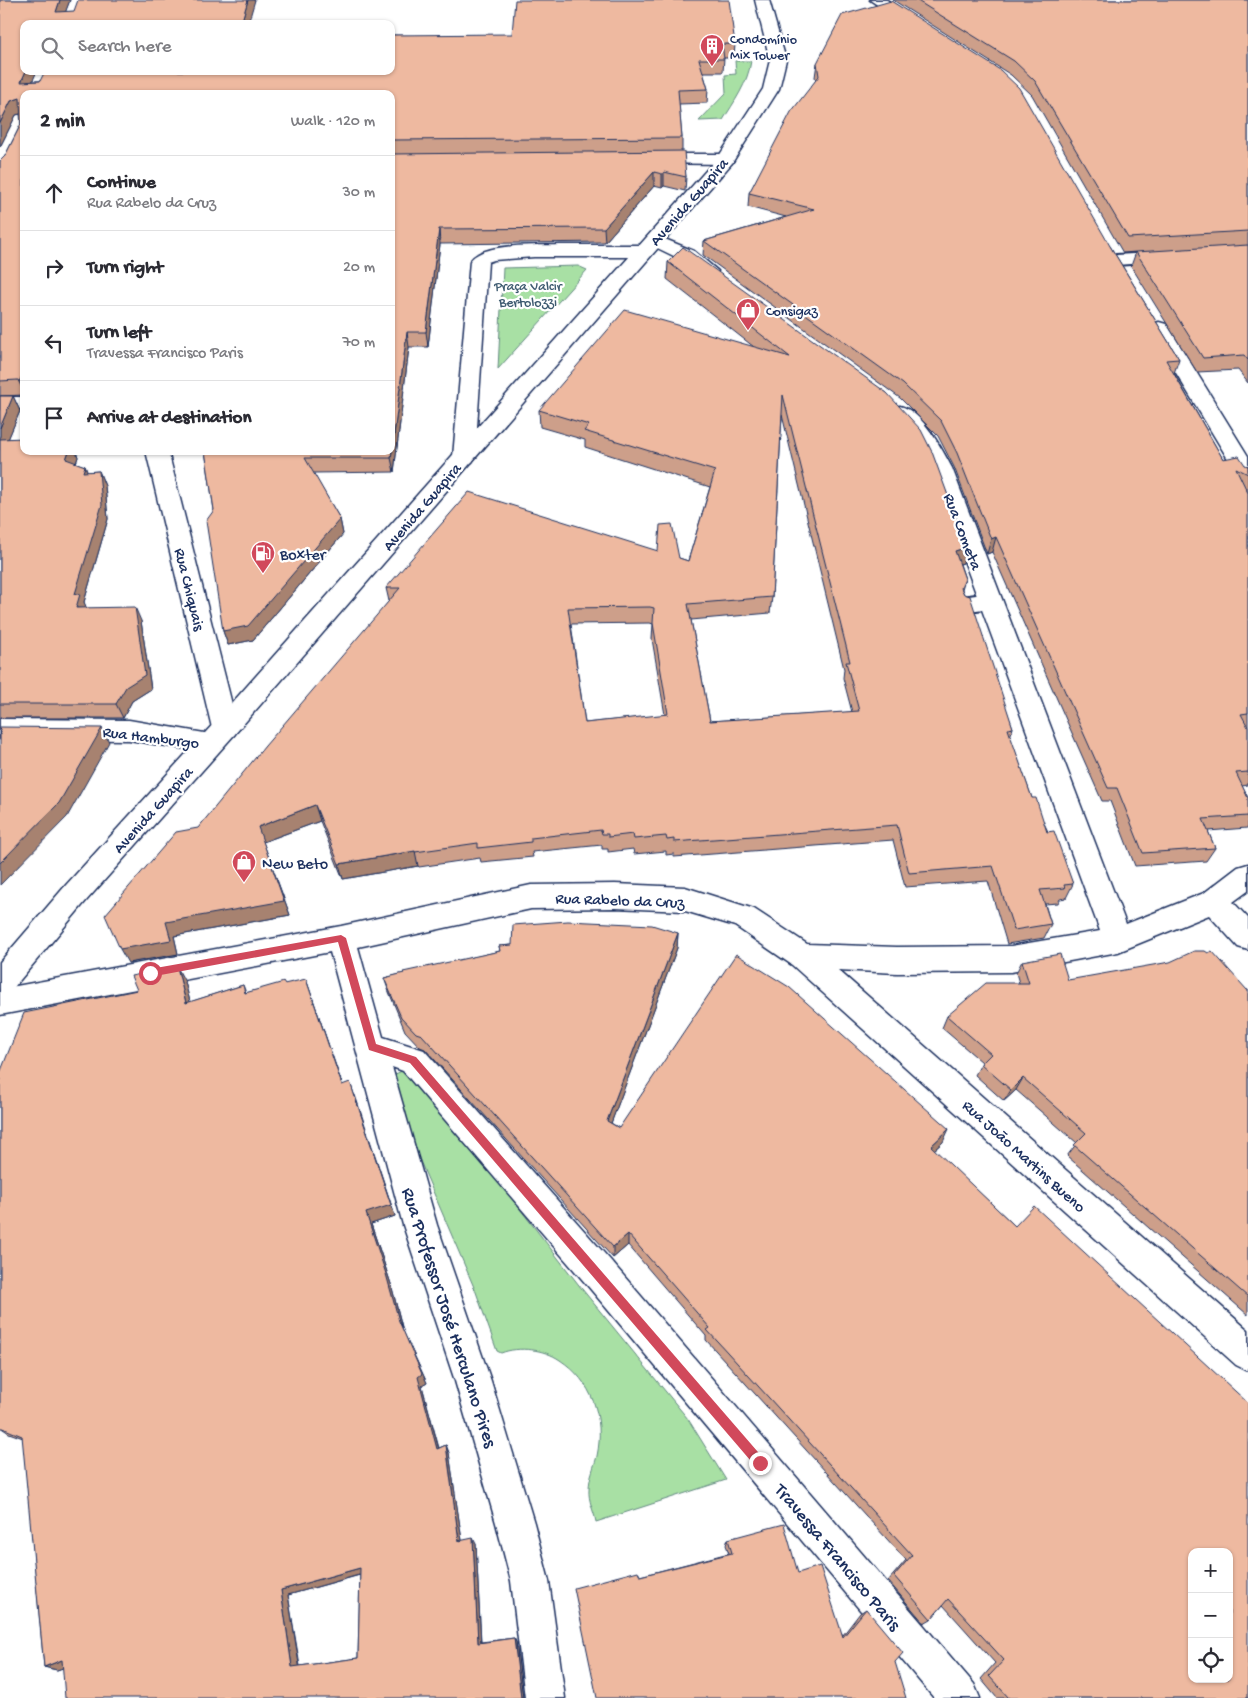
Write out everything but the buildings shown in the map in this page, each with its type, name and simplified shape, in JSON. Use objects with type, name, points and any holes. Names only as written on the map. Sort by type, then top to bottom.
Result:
[{"type":"street","name":"Avenida Guapira","points":[[0,983],[76,893],[218,735],[726,159],[772,89],[777,67],[778,60],[762,0]]},
{"type":"street","points":[[877,0],[928,31]]},
{"type":"street","points":[[627,159],[726,159]]},
{"type":"street","points":[[1107,243],[1126,276]]},
{"type":"street","points":[[464,457],[477,264],[481,258],[492,254],[650,246],[687,255],[725,283]]},
{"type":"street","points":[[1152,318],[1248,474]]},
{"type":"street","name":"Rua Cometa","points":[[884,398],[904,415],[928,442],[941,468],[980,602],[1118,940]]},
{"type":"street","points":[[0,403],[20,403]]},
{"type":"street","name":"Rua Chiquais","points":[[158,455],[218,735]]},
{"type":"street","name":"Rua Hamburgo","points":[[0,729],[128,730],[218,735]]},
{"type":"street","points":[[802,956],[897,960],[1012,959],[1118,940],[1214,901],[1248,875]]},
{"type":"street","name":"Rua Rabelo da Cruz","points":[[0,1002],[341,938],[531,897],[615,896],[684,899],[744,917],[802,956]]},
{"type":"street","points":[[1214,901],[1248,938]]},
{"type":"street","name":"Rua Professor José Herculano Pires","points":[[341,938],[420,1225],[473,1381],[515,1523],[530,1581],[545,1698]]},
{"type":"street","name":"Rua João Martins Bueno","points":[[802,956],[1248,1353]]},
{"type":"street","name":"Travessa Francisco Paris","points":[[372,1047],[413,1060],[599,1273],[960,1698]]},
{"type":"lane","points":[[1116,260],[1182,256]]},
{"type":"green space","points":[[735,61],[751,61],[744,85],[736,99],[723,120],[699,121],[726,93],[725,75],[736,74]]},
{"type":"green space","name":"Praça Valcir Bertolozzi","points":[[578,266],[587,270],[498,369],[503,268]]},
{"type":"green space","points":[[410,1067],[582,1289],[688,1419],[726,1480],[596,1522],[589,1493],[599,1442],[599,1428],[594,1402],[580,1379],[571,1369],[554,1356],[539,1351],[523,1349],[501,1353],[497,1351],[476,1292],[385,1079]]},
{"type":"place","name":"Condomínio Mix Tower","points":[[712,67]]},
{"type":"place","name":"Consigaz","points":[[748,331]]},
{"type":"place","name":"Boxter","points":[[263,574]]},
{"type":"place","name":"New Beto","points":[[244,883]]},
{"type":"route","points":[[150,973],[341,938],[372,1047],[413,1060],[599,1273],[760,1463]]}]
